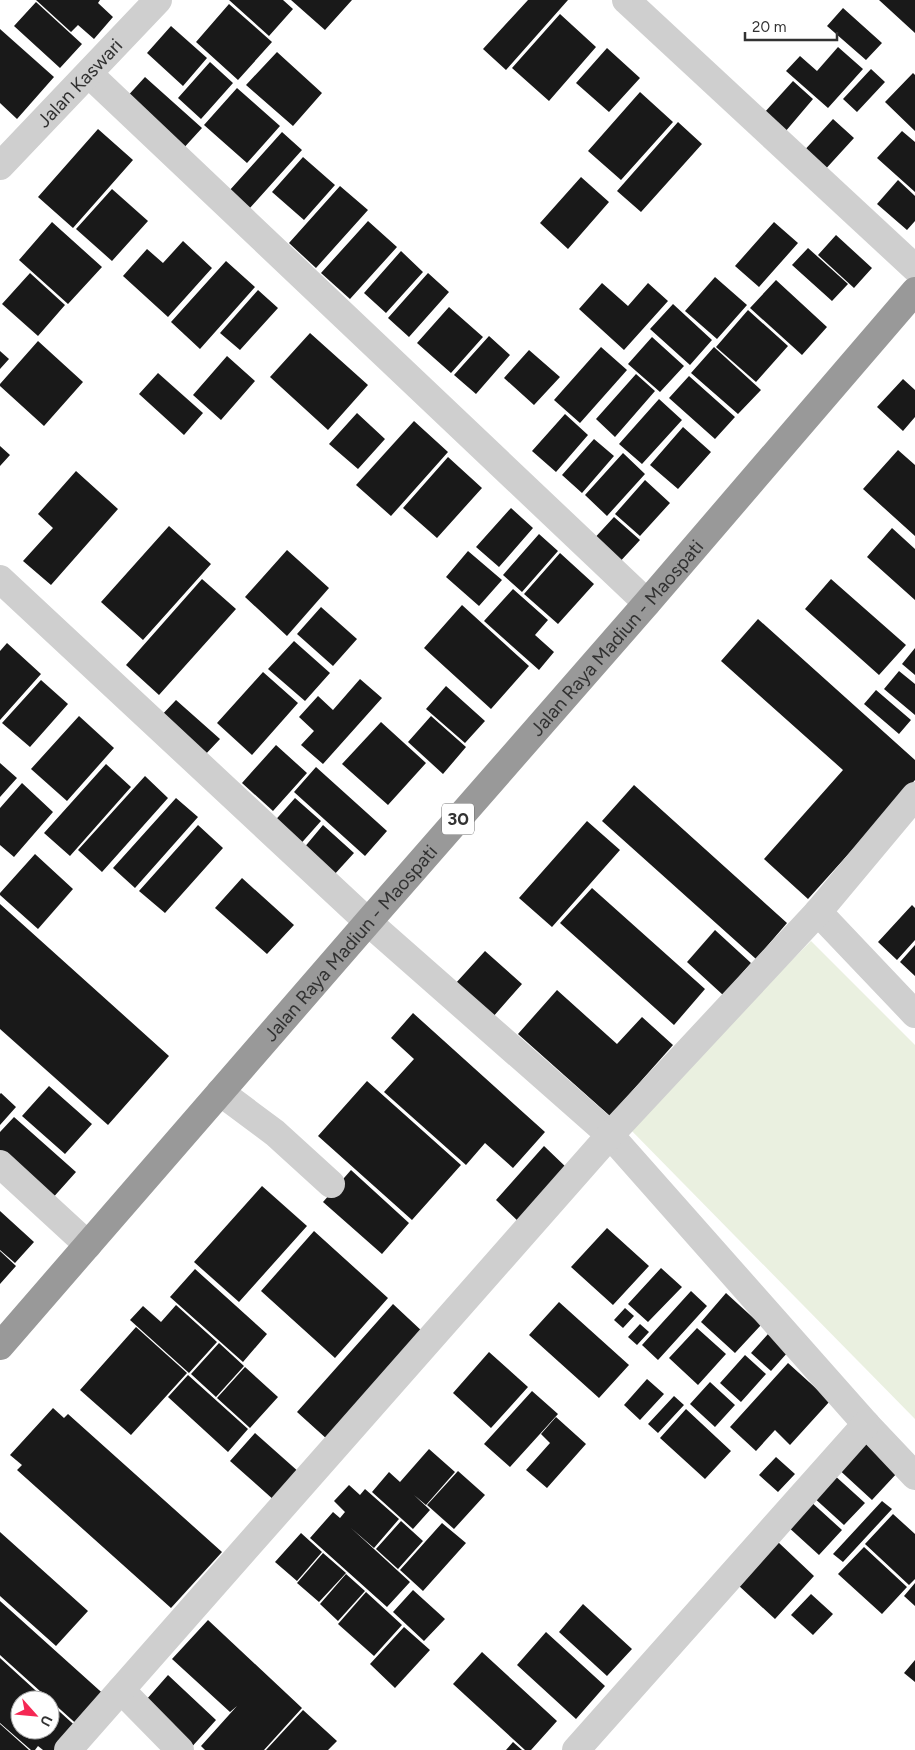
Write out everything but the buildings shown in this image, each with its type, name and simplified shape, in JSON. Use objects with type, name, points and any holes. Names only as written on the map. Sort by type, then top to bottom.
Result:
[{"type":"highway","name":"Jalan Raya Madiun - Maospati","points":[[0,1346],[647,603],[915,291]]},
{"type":"street","name":"Jalan Kaswari","points":[[0,166],[158,0]]},
{"type":"street","points":[[626,0],[915,268]]},
{"type":"street","points":[[88,74],[647,603]]},
{"type":"street","points":[[0,579],[368,922],[610,1135],[866,1424],[915,1476]]},
{"type":"street","points":[[68,1750],[610,1135],[818,912],[915,796]]},
{"type":"street","points":[[818,912],[915,1014]]},
{"type":"street","points":[[220,1092],[275,1133],[330,1184]]},
{"type":"street","points":[[0,1164],[88,1246]]},
{"type":"street","points":[[576,1750],[866,1424]]},
{"type":"street","points":[[121,1690],[180,1750]]},
{"type":"green space","points":[[811,941],[915,1045],[915,1419],[626,1125]]}]
